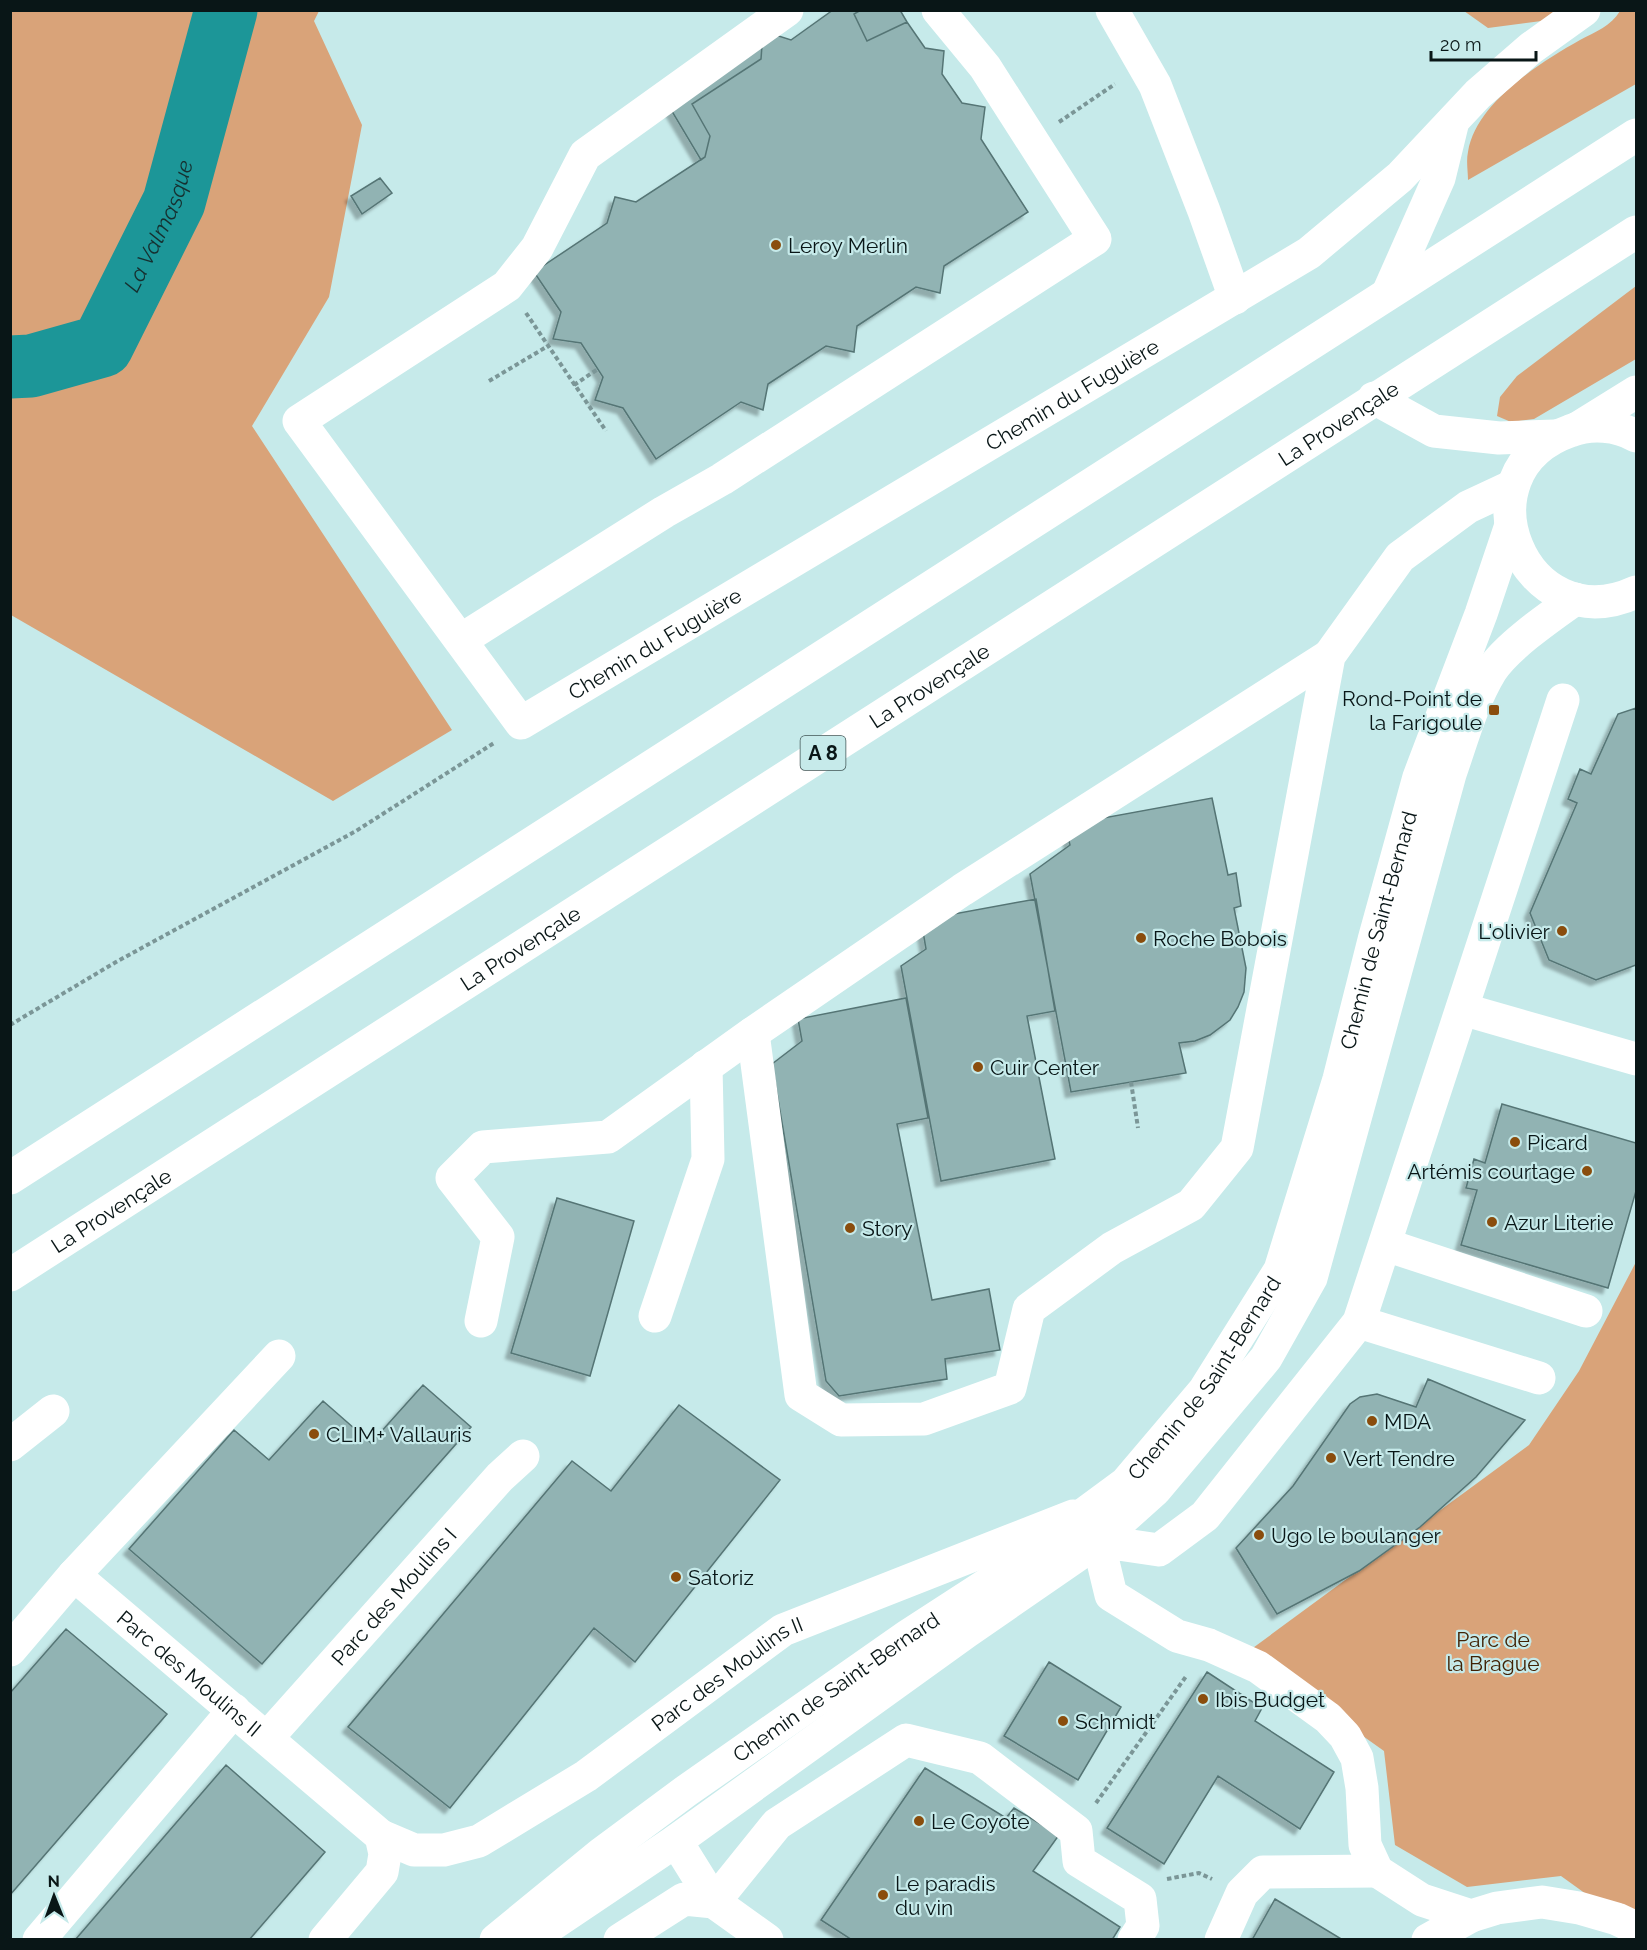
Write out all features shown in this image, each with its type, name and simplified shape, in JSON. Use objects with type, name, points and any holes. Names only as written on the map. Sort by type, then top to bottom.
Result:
[{"type":"main road","points":[[787,10],[585,154],[537,248],[507,286],[299,421],[461,640],[664,512],[732,473],[1095,239],[985,67],[938,10]]},
{"type":"main road","points":[[1112,10],[1155,85],[1235,298]]},
{"type":"main road","name":"Chemin du Fuguière","points":[[461,640],[521,723],[1309,253],[1400,177],[1478,94],[1522,56],[1584,10]]},
{"type":"main road","points":[[1389,291],[1439,178],[1453,122]]},
{"type":"main road","points":[[10,1178],[1389,291],[1636,135]]},
{"type":"main road","name":"La Provençale","points":[[10,1275],[1636,232]]},
{"type":"main road","points":[[1636,392],[1537,449],[1522,466],[1513,486],[1509,507],[1510,528],[1517,552],[1532,573],[1551,589],[1575,599],[1595,602],[1615,600],[1636,592]]},
{"type":"main road","points":[[1374,398],[1434,432],[1499,438],[1604,426],[1636,436]]},
{"type":"main road","points":[[481,1321],[498,1237],[452,1178],[483,1147],[608,1137],[753,1033],[962,890],[1329,656],[1400,556],[1468,507],[1513,486]]},
{"type":"main road","name":"Chemin de Saint-Bernard","points":[[496,1940],[601,1854],[686,1791],[909,1635],[1000,1576],[1126,1483],[1204,1391],[1280,1270],[1339,1079],[1419,777],[1481,614],[1510,528]]},
{"type":"main road","name":"Chemin de Saint-Bernard","points":[[529,1940],[676,1841],[966,1632],[1098,1541],[1155,1490],[1266,1358],[1311,1278],[1450,774],[1468,722],[1492,670],[1522,640],[1575,599]]},
{"type":"main road","points":[[753,1033],[801,1395],[841,1420],[924,1419],[1010,1388],[1029,1309],[1112,1248],[1191,1205],[1236,1148],[1329,656]]},
{"type":"main road","points":[[1471,1916],[1446,1910],[1422,1900],[1377,1871],[1365,1845],[1362,1788],[1357,1758],[1345,1736],[1328,1718],[1258,1667],[1209,1645],[1177,1636],[1111,1595],[1098,1541],[1159,1550],[1205,1516],[1359,1322],[1563,700]]},
{"type":"main road","points":[[1462,1009],[1636,1059]]},
{"type":"main road","points":[[655,1316],[708,1159],[706,1066]]},
{"type":"main road","points":[[1386,1245],[1586,1311]]},
{"type":"main road","points":[[1359,1322],[1539,1378]]},
{"type":"main road","points":[[10,1650],[74,1575],[279,1356]]},
{"type":"main road","points":[[10,1445],[54,1411]]},
{"type":"main road","name":"Parc des Moulins I","points":[[267,1738],[500,1477],[523,1456]]},
{"type":"main road","name":"Parc des Moulins II","points":[[74,1575],[381,1836],[414,1850],[444,1850],[479,1841],[586,1776],[783,1630],[1091,1508]]},
{"type":"main road","points":[[39,1940],[234,1710]]},
{"type":"main road","points":[[714,1902],[777,1824],[906,1740],[980,1758],[1076,1831],[1079,1861],[1140,1899],[1143,1926],[1134,1940]]},
{"type":"main road","points":[[686,1791],[676,1841],[714,1902],[767,1940]]},
{"type":"main road","points":[[342,1934],[382,1872],[386,1854],[381,1836]]},
{"type":"main road","points":[[1221,1940],[1242,1893],[1263,1872],[1377,1871]]},
{"type":"main road","points":[[621,1940],[684,1899],[714,1902]]},
{"type":"main road","points":[[1428,1940],[1471,1916],[1497,1908],[1542,1902],[1579,1908],[1617,1919],[1636,1928]]},
{"type":"path","points":[[1031,141],[1143,64]]},
{"type":"path","points":[[507,286],[606,431]]},
{"type":"path","points":[[489,381],[548,346]]},
{"type":"path","points":[[574,385],[598,369]]},
{"type":"path","points":[[10,1024],[116,962],[356,831],[472,759]]},
{"type":"path","points":[[1131,1082],[1138,1128]]},
{"type":"path","points":[[1103,1793],[1209,1645]]},
{"type":"path","points":[[1140,1899],[1157,1881],[1199,1873],[1242,1893]]},
{"type":"green space","points":[[11,10],[319,11],[314,21],[362,125],[329,297],[252,426],[452,730],[333,801],[11,615]]},
{"type":"green space","points":[[1464,11],[1560,11],[1557,19],[1488,28]]},
{"type":"green space","points":[[1620,11],[1636,11],[1636,84],[1468,180],[1467,155],[1473,134],[1496,101],[1546,60],[1602,28]]},
{"type":"green space","points":[[1636,286],[1636,359],[1534,419],[1511,422],[1497,416],[1500,397],[1517,376]]},
{"type":"green space","name":"Parc de la Brague","points":[[1636,1262],[1636,1930],[1561,1876],[1467,1887],[1395,1845],[1384,1751],[1246,1653],[1529,1445],[1579,1371]]},
{"type":"building","name":"Leroy Merlin","points":[[833,10],[861,10],[854,14],[867,41],[907,22],[925,48],[944,51],[942,74],[962,103],[985,107],[981,139],[1028,212],[944,266],[940,293],[916,287],[857,326],[854,352],[826,346],[768,384],[763,410],[741,402],[656,459],[623,408],[595,400],[603,377],[581,343],[553,339],[561,312],[534,272],[607,223],[615,197],[636,202],[705,157],[710,136],[692,104],[761,59],[763,31],[791,40]]},
{"type":"building","points":[[861,10],[900,10],[907,22],[867,41],[854,14]]},
{"type":"building","points":[[763,31],[761,59],[692,104],[710,136],[705,157],[701,160],[664,98]]},
{"type":"building","points":[[380,178],[392,193],[362,214],[351,196]]},
{"type":"building","points":[[1636,708],[1636,965],[1596,980],[1549,960],[1530,913],[1577,803],[1568,799],[1580,769],[1591,774],[1618,714]]},
{"type":"building","name":"Roche Bobois","points":[[1212,798],[1228,875],[1236,873],[1241,906],[1234,908],[1246,968],[1244,992],[1238,1007],[1230,1020],[1210,1035],[1195,1041],[1179,1043],[1186,1073],[1071,1092],[1030,874],[1070,845],[1065,825]]},
{"type":"building","name":"Cuir Center","points":[[1036,899],[1055,1011],[1027,1016],[1055,1159],[941,1181],[901,966],[926,949],[921,920]]},
{"type":"building","points":[[906,998],[928,1118],[897,1124],[932,1300],[989,1289],[1000,1350],[945,1359],[947,1379],[839,1396],[826,1381],[772,1064],[802,1041],[798,1019]]},
{"type":"building","points":[[1502,1104],[1636,1143],[1636,1191],[1608,1288],[1461,1245],[1477,1190],[1466,1188],[1474,1159],[1485,1163]]},
{"type":"building","points":[[557,1198],[634,1221],[590,1376],[511,1353]]},
{"type":"building","points":[[1428,1379],[1525,1420],[1476,1477],[1420,1527],[1359,1571],[1277,1614],[1236,1548],[1293,1486],[1350,1404],[1360,1397],[1377,1394],[1416,1407]]},
{"type":"building","points":[[423,1385],[471,1427],[262,1664],[129,1549],[234,1430],[269,1460],[323,1401],[371,1443]]},
{"type":"building","points":[[679,1405],[780,1480],[635,1662],[594,1628],[450,1808],[348,1727],[572,1461],[611,1491]]},
{"type":"building","points":[[66,1629],[167,1714],[10,1895],[10,1693]]},
{"type":"building","name":"Schmidt","points":[[1049,1662],[1121,1707],[1078,1780],[1004,1736]]},
{"type":"building","points":[[1207,1672],[1262,1708],[1255,1721],[1334,1772],[1300,1829],[1218,1776],[1164,1864],[1107,1828]]},
{"type":"building","points":[[226,1765],[325,1852],[249,1940],[75,1940]]},
{"type":"building","points":[[925,1768],[1006,1818],[1014,1808],[1059,1835],[1033,1871],[1120,1927],[1112,1940],[852,1940],[821,1920]]},
{"type":"building","points":[[1275,1899],[1343,1940],[1252,1940]]},
{"type":"waterway","name":"La Valmasque","points":[[10,367],[31,366],[102,346],[174,202],[226,10]]},
{"type":"place","name":"Leroy Merlin","points":[[776,245]]},
{"type":"place","name":"Rond-Point de la Farigoule","points":[[1494,710]]},
{"type":"place","name":"L'olivier","points":[[1562,931]]},
{"type":"place","name":"Roche Bobois","points":[[1141,938]]},
{"type":"place","name":"Cuir Center","points":[[978,1067]]},
{"type":"place","name":"Picard","points":[[1515,1142]]},
{"type":"place","name":"Artémis courtage","points":[[1587,1171]]},
{"type":"place","name":"Azur Literie","points":[[1492,1222]]},
{"type":"place","name":"Story","points":[[850,1228]]},
{"type":"place","name":"MDA","points":[[1372,1421]]},
{"type":"place","name":"CLIM+ Vallauris","points":[[314,1434]]},
{"type":"place","name":"Vert Tendre","points":[[1331,1458]]},
{"type":"place","name":"Ugo le boulanger","points":[[1259,1535]]},
{"type":"place","name":"Satoriz","points":[[676,1577]]},
{"type":"place","name":"Ibis Budget","points":[[1203,1699]]},
{"type":"place","name":"Schmidt","points":[[1063,1721]]},
{"type":"place","name":"Le Coyote","points":[[919,1821]]},
{"type":"place","name":"Le paradis du vin","points":[[883,1895]]}]
